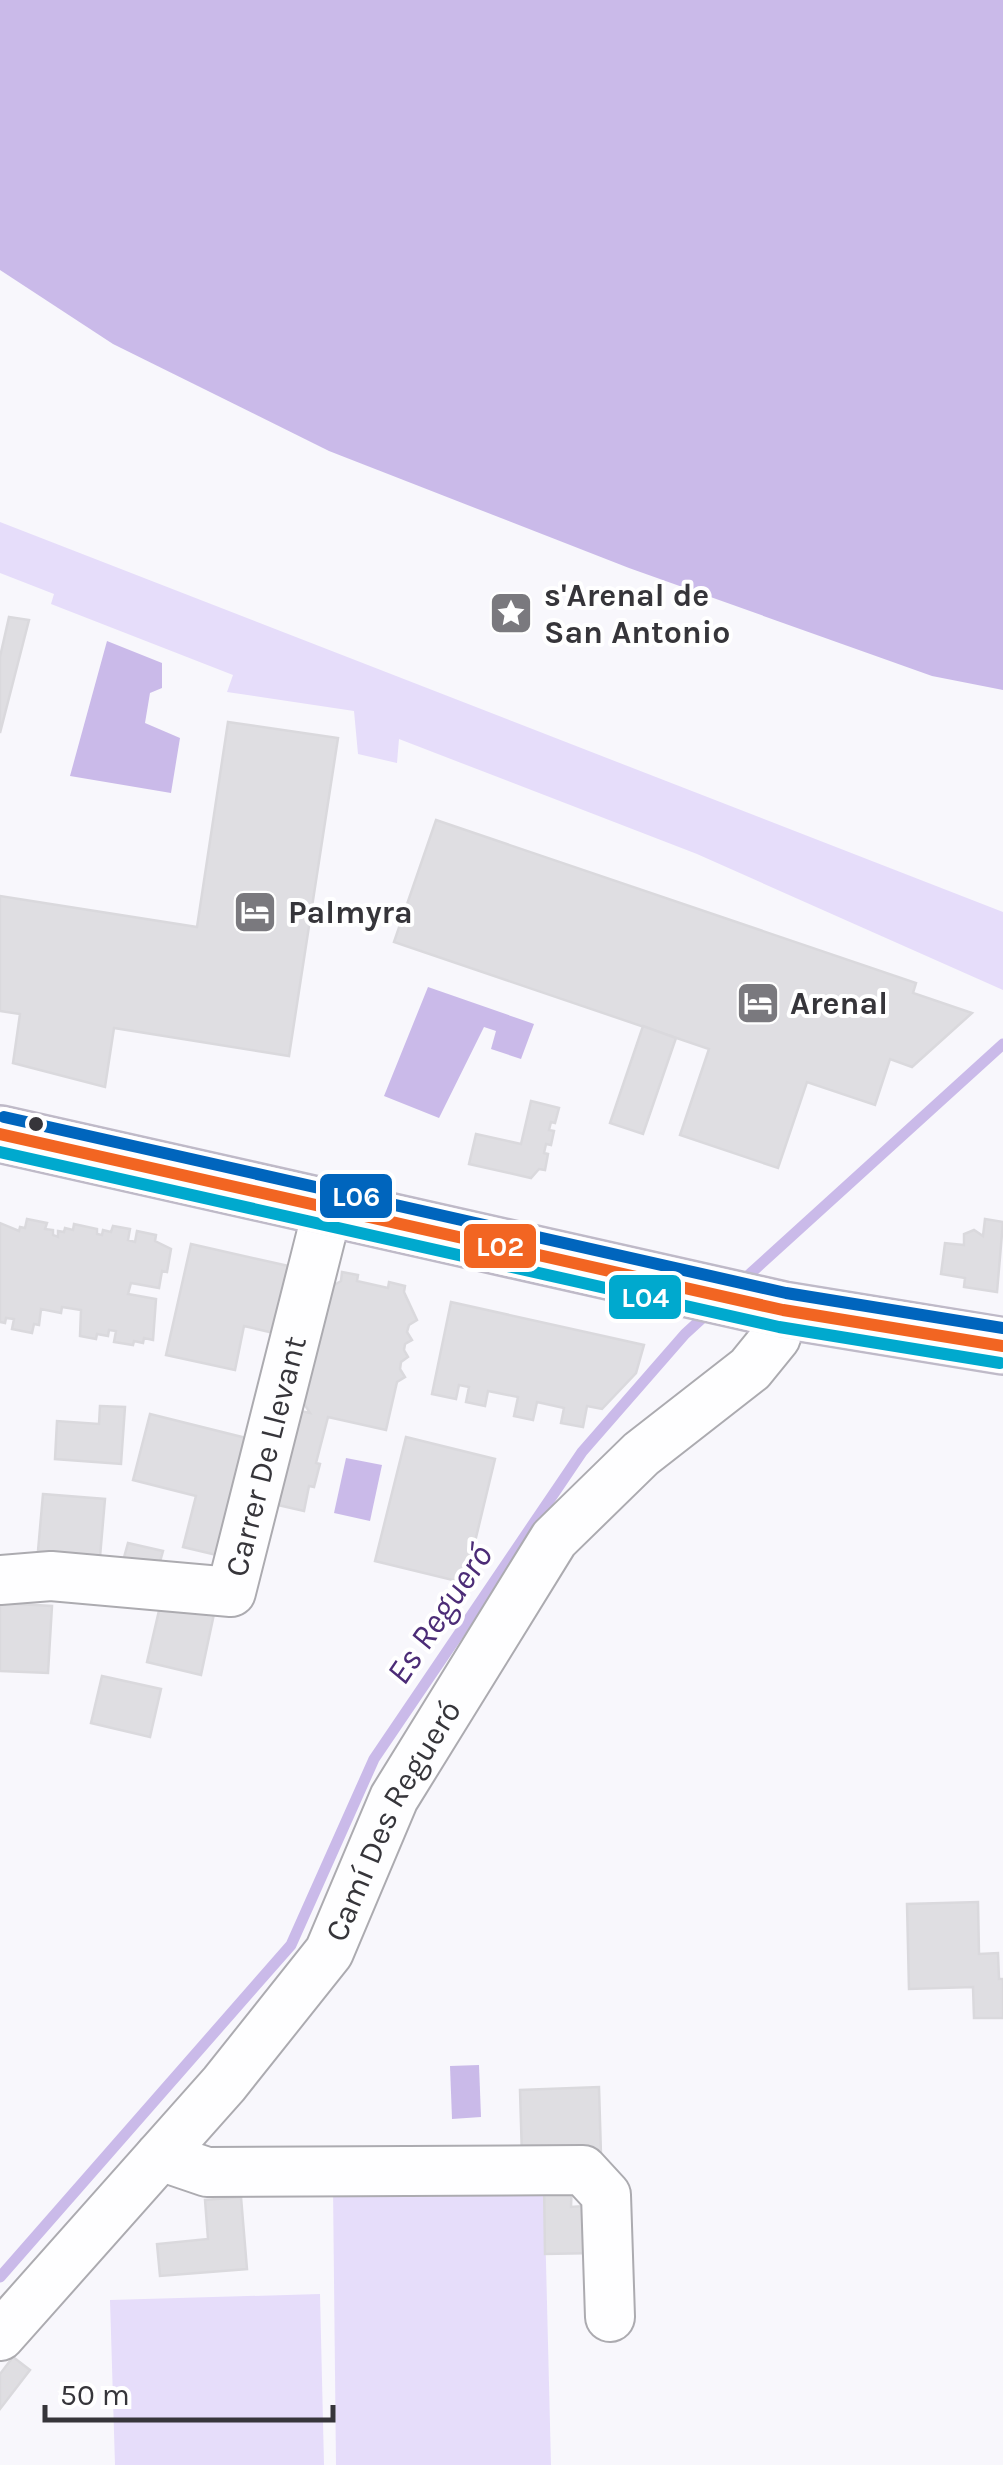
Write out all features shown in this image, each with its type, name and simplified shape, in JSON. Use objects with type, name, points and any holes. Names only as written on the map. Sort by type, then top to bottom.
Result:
[{"type":"main road","points":[[0,1134],[743,1301],[1003,1346]]},
{"type":"street","name":"Carrer De Llevant","points":[[0,1580],[51,1576],[232,1592],[328,1208]]},
{"type":"street","name":"Camí Des Regueró","points":[[0,2336],[224,2084],[329,1952],[394,1798],[554,1538],[641,1454],[750,1368],[776,1337],[743,1301]]},
{"type":"street","points":[[160,2156],[207,2172],[584,2170],[606,2196],[610,2317]]},
{"type":"shaded area","points":[[0,0],[1003,0],[1003,690],[932,676],[629,568],[329,451],[113,344],[0,270]]},
{"type":"shaded area","points":[[0,522],[1003,912],[1003,990],[697,854],[399,739],[397,763],[358,754],[354,711],[227,692],[233,675],[51,604],[54,594],[0,573]]},
{"type":"shaded area","points":[[107,641],[162,663],[162,688],[150,693],[145,723],[180,738],[171,793],[70,776]]},
{"type":"shaded area","points":[[428,987],[534,1024],[521,1059],[491,1049],[496,1031],[484,1027],[439,1118],[384,1096]]},
{"type":"shaded area","points":[[346,1458],[382,1465],[370,1521],[334,1513]]},
{"type":"shaded area","points":[[479,2065],[481,2117],[452,2119],[450,2066]]},
{"type":"shaded area","points":[[544,2181],[551,2465],[336,2465],[333,2187]]},
{"type":"shaded area","points":[[320,2294],[324,2465],[115,2465],[110,2300]]},
{"type":"building","points":[[9,617],[29,620],[0,733],[0,657]]},
{"type":"building","name":"Palmyra","points":[[228,722],[338,738],[289,1056],[114,1028],[105,1087],[13,1063],[20,1014],[0,1011],[0,896],[197,927]]},
{"type":"building","name":"Arenal","points":[[436,820],[916,983],[913,993],[972,1013],[912,1067],[890,1059],[875,1105],[807,1082],[778,1168],[680,1135],[709,1049],[394,942]]},
{"type":"building","points":[[643,1026],[676,1038],[643,1134],[610,1123]]},
{"type":"building","points":[[531,1101],[559,1108],[549,1130],[554,1131],[551,1145],[546,1144],[545,1170],[539,1169],[531,1178],[469,1164],[476,1134],[521,1144]]},
{"type":"building","points":[[27,1219],[47,1223],[45,1229],[53,1230],[58,1237],[58,1231],[73,1230],[74,1224],[97,1229],[97,1234],[102,1235],[103,1230],[111,1232],[113,1226],[130,1229],[128,1240],[135,1242],[137,1231],[156,1235],[155,1241],[171,1249],[159,1288],[131,1283],[128,1294],[156,1299],[153,1340],[144,1338],[143,1343],[134,1341],[133,1345],[114,1342],[116,1331],[109,1330],[108,1336],[97,1334],[96,1339],[80,1336],[81,1310],[62,1307],[61,1313],[41,1309],[39,1325],[34,1324],[32,1333],[12,1329],[14,1319],[0,1322],[0,1223],[19,1231],[20,1227],[25,1228]]},
{"type":"building","points":[[985,1219],[1003,1222],[997,1292],[964,1287],[965,1278],[941,1274],[945,1243],[964,1245],[964,1234],[974,1230],[983,1236]]},
{"type":"building","points":[[191,1244],[293,1267],[278,1334],[244,1326],[235,1370],[166,1355]]},
{"type":"building","points":[[342,1272],[358,1275],[357,1281],[388,1288],[389,1282],[405,1286],[417,1320],[407,1332],[412,1340],[405,1344],[408,1357],[401,1362],[400,1369],[405,1377],[397,1382],[386,1430],[328,1417],[316,1463],[320,1464],[314,1487],[309,1486],[304,1511],[278,1505],[300,1411],[310,1413],[298,1394],[327,1289],[341,1281]]},
{"type":"building","points":[[451,1302],[644,1345],[636,1373],[602,1409],[587,1406],[583,1427],[561,1423],[564,1408],[537,1402],[533,1420],[514,1416],[518,1397],[488,1391],[485,1406],[466,1402],[469,1387],[459,1385],[456,1399],[432,1394]]},
{"type":"building","points":[[100,1406],[125,1407],[121,1464],[55,1459],[57,1421],[99,1424]]},
{"type":"building","points":[[150,1414],[254,1440],[225,1557],[183,1547],[196,1496],[133,1480]]},
{"type":"building","points":[[406,1437],[495,1459],[465,1583],[375,1561]]},
{"type":"building","points":[[43,1494],[105,1499],[100,1557],[38,1551]]},
{"type":"building","points":[[128,1543],[163,1551],[158,1569],[123,1561]]},
{"type":"building","points":[[161,1602],[214,1614],[201,1675],[147,1662]]},
{"type":"building","points":[[0,1603],[52,1606],[48,1673],[0,1671]]},
{"type":"building","points":[[102,1676],[161,1689],[150,1737],[91,1723]]},
{"type":"building","points":[[978,1902],[979,1954],[998,1953],[1003,2018],[974,2018],[973,1987],[909,1989],[907,1904]]},
{"type":"building","points":[[599,2087],[601,2155],[522,2157],[520,2090]]},
{"type":"building","points":[[572,2180],[571,2207],[596,2205],[596,2253],[545,2254],[544,2181]]},
{"type":"building","points":[[241,2197],[247,2269],[160,2276],[157,2244],[208,2239],[205,2200]]},
{"type":"building","points":[[13,2357],[30,2370],[0,2409],[0,2374]]},
{"type":"waterway","name":"Es Regueró","points":[[741,1282],[1003,1044]]},
{"type":"waterway","name":"Es Regueró","points":[[0,2277],[291,1945],[374,1759],[582,1452],[709,1312]]},
{"type":"transit line","name":"L06","points":[[4,1117],[786,1293],[1003,1328]]},
{"type":"transit line","name":"L02","points":[[0,1134],[783,1310],[1003,1346]]},
{"type":"transit line","name":"L04","points":[[0,1152],[779,1327],[1000,1363]]},
{"type":"place","name":"s'Arenal de San Antonio","points":[[511,613]]},
{"type":"place","name":"Palmyra","points":[[255,912]]},
{"type":"place","name":"Arenal","points":[[758,1003]]}]
